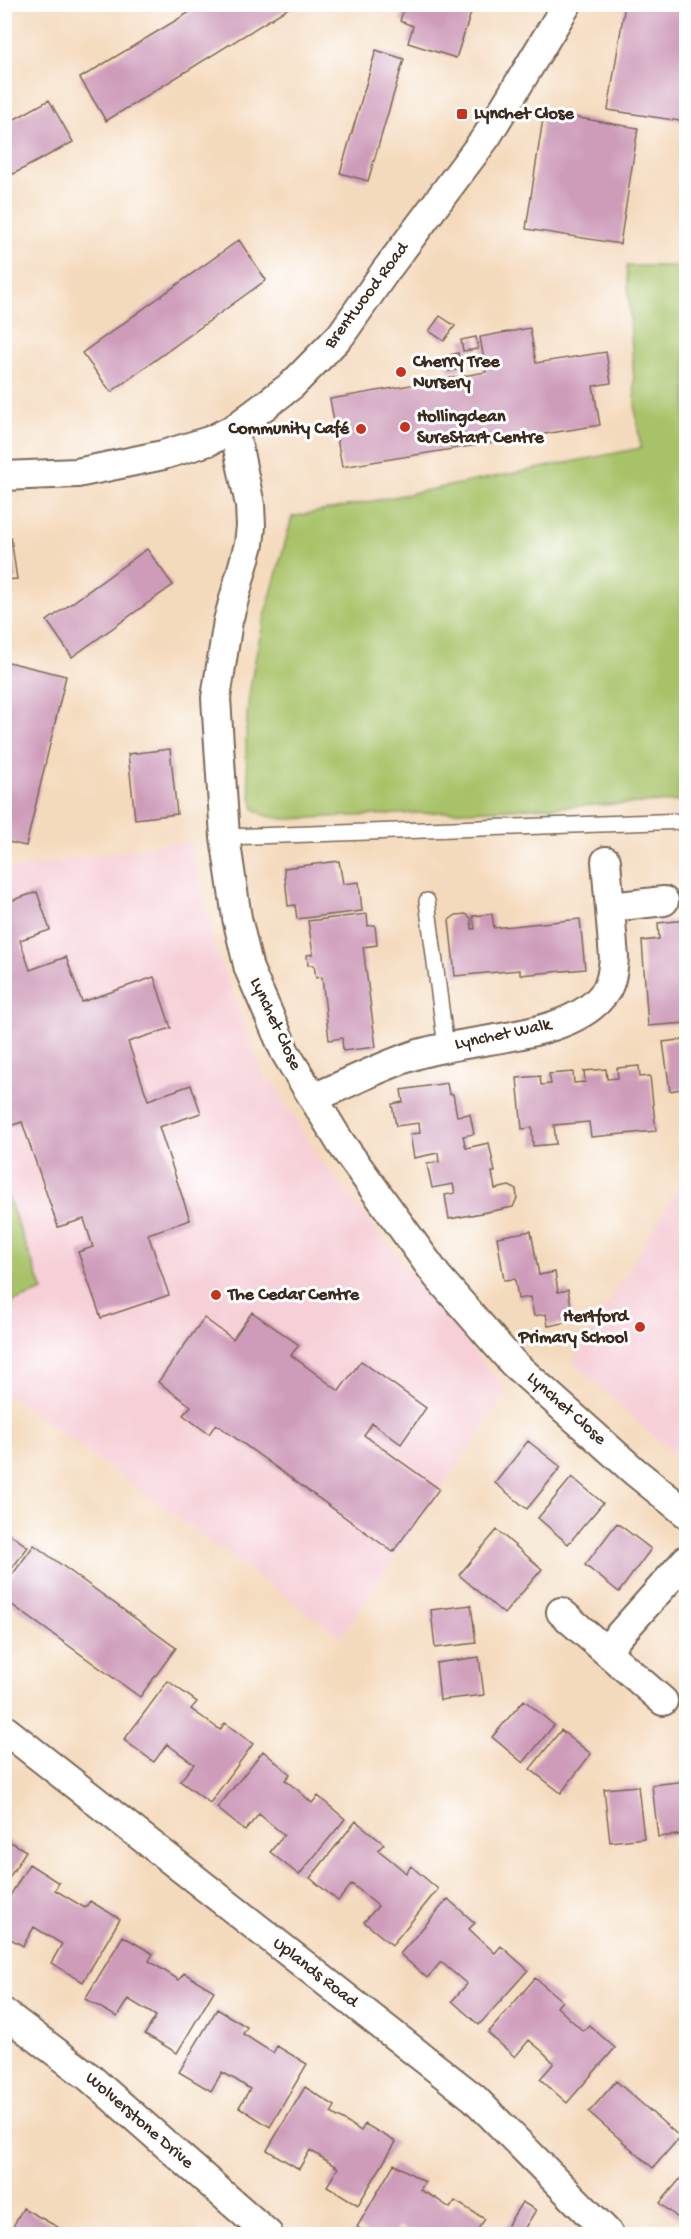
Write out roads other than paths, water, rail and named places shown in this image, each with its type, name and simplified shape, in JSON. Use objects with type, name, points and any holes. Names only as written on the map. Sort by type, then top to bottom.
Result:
[{"type":"street","name":"Brentwood Road","points":[[4,476],[77,473],[163,455],[209,441],[234,429],[291,385],[341,335],[384,273],[487,136],[567,4]]},
{"type":"street","name":"Lynchet Close","points":[[234,429],[252,513],[249,544],[228,621],[216,698],[225,837],[237,918],[249,969],[285,1052],[340,1142],[437,1276],[513,1363],[634,1471],[687,1513]]},
{"type":"street","name":"Lynchet Walk","points":[[314,1098],[415,1055],[553,1026],[578,1017],[590,1008],[607,989],[612,974],[611,907],[606,861]]},
{"type":"street","points":[[611,907],[664,902]]},
{"type":"street","points":[[606,1650],[687,1560]]},
{"type":"street","points":[[561,1612],[663,1701]]},
{"type":"street","name":"Uplands Road","points":[[4,1729],[474,2098],[609,2235]]},
{"type":"street","name":"Wolverstone Drive","points":[[4,2013],[89,2077],[268,2235]]},
{"type":"lane","points":[[225,837],[687,821]]},
{"type":"lane","points":[[427,901],[446,1047]]},
{"type":"place","name":"Lynchet Close","points":[[462,114]]},
{"type":"place","name":"Cherry Tree Nursery","points":[[401,372]]},
{"type":"place","name":"Hollingdean SureStart Centre","points":[[405,427]]},
{"type":"place","name":"Community Café","points":[[361,429]]},
{"type":"place","name":"The Cedar Centre","points":[[216,1295]]},
{"type":"place","name":"Hertford Primary School","points":[[640,1327]]}]
